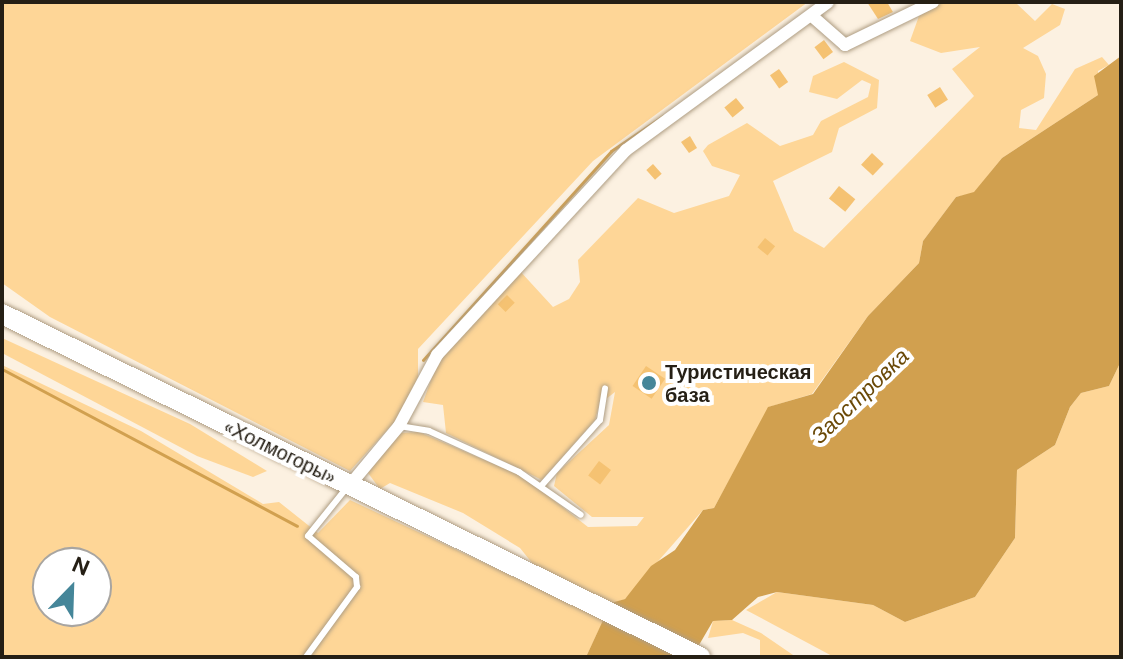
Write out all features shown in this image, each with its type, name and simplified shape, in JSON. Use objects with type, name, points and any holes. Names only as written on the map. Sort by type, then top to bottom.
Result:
[{"type":"highway","name":"«Холмогоры»","points":[[2,314],[700,657]]},
{"type":"street","points":[[349,486],[399,426],[437,355],[626,150],[828,2]]},
{"type":"street","points":[[812,16],[845,45],[933,2]]},
{"type":"lane","points":[[542,485],[600,420],[605,388]]},
{"type":"lane","points":[[399,426],[429,431],[542,485],[581,515]]},
{"type":"lane","points":[[306,657],[357,587],[356,577],[308,536],[349,486]]},
{"type":"shaded area","points":[[2,2],[808,2],[593,161],[418,349],[418,377],[397,419],[350,471],[50,317],[2,283]]},
{"type":"shaded area","points":[[944,2],[1015,2],[1035,21],[1052,4],[1065,9],[1060,25],[1023,48],[1038,56],[1046,74],[1044,98],[1021,110],[1019,128],[1036,130],[1075,69],[1102,57],[1109,65],[1098,71],[1098,95],[1002,158],[974,193],[956,197],[923,241],[919,263],[868,316],[812,394],[769,407],[714,508],[703,510],[625,599],[611,604],[586,657],[2,657],[2,365],[141,431],[263,504],[279,502],[318,533],[350,500],[561,599],[520,548],[463,513],[390,483],[380,489],[368,473],[398,433],[419,432],[524,477],[588,527],[637,526],[644,517],[592,517],[554,486],[557,473],[609,425],[615,392],[606,399],[604,387],[595,420],[542,480],[446,433],[443,405],[423,402],[438,361],[519,270],[553,307],[569,299],[580,282],[578,260],[638,198],[674,213],[729,196],[740,175],[712,166],[703,151],[708,145],[747,123],[780,146],[813,135],[821,121],[868,97],[871,84],[862,80],[837,99],[809,92],[813,76],[844,62],[879,80],[877,108],[839,128],[832,152],[773,181],[794,231],[824,248],[974,96],[952,69],[980,47],[941,53],[910,41],[919,16]]},
{"type":"shaded area","points":[[2,338],[190,424],[267,471],[253,477],[197,456],[2,353]]},
{"type":"shaded area","points":[[1121,361],[1121,657],[834,657],[746,610],[777,592],[873,605],[905,622],[975,597],[1015,538],[1017,470],[1055,445],[1070,407],[1081,393],[1109,386]]},
{"type":"shaded area","points":[[732,620],[761,633],[796,657],[760,657],[760,640],[743,633],[708,638],[713,621]]},
{"type":"water","name":"Заостровка","points":[[1121,56],[1121,361],[1109,386],[1081,393],[1070,407],[1055,445],[1017,470],[1015,538],[975,597],[905,622],[873,605],[777,592],[758,597],[732,620],[713,621],[692,657],[586,657],[611,603],[625,599],[651,566],[675,550],[703,510],[714,508],[768,407],[813,394],[868,316],[919,263],[923,241],[956,197],[974,192],[1002,158],[1098,95],[1094,76]]},
{"type":"building","points":[[867,2],[887,2],[893,12],[878,19]]},
{"type":"building","points":[[824,40],[833,52],[823,59],[814,47]]},
{"type":"building","points":[[779,69],[788,82],[779,88],[770,75]]},
{"type":"building","points":[[940,87],[948,100],[935,108],[927,95]]},
{"type":"building","points":[[736,98],[744,108],[733,118],[724,107]]},
{"type":"building","points":[[690,136],[697,148],[689,153],[681,142]]},
{"type":"building","points":[[872,153],[884,164],[873,176],[861,165]]},
{"type":"building","points":[[653,164],[662,174],[655,180],[646,170]]},
{"type":"building","points":[[839,186],[855,199],[845,212],[829,198]]},
{"type":"building","points":[[765,238],[775,246],[768,256],[757,247]]},
{"type":"building","points":[[507,295],[515,303],[506,312],[498,304]]},
{"type":"building","name":"Туристическая база","points":[[646,366],[665,379],[652,399],[633,386]]},
{"type":"building","points":[[599,461],[611,470],[600,484],[588,475]]},
{"type":"waterway","points":[[423,360],[611,151],[663,116]]},
{"type":"waterway","points":[[2,369],[297,526]]},
{"type":"place","name":"Туристическая база","points":[[649,383]]}]
